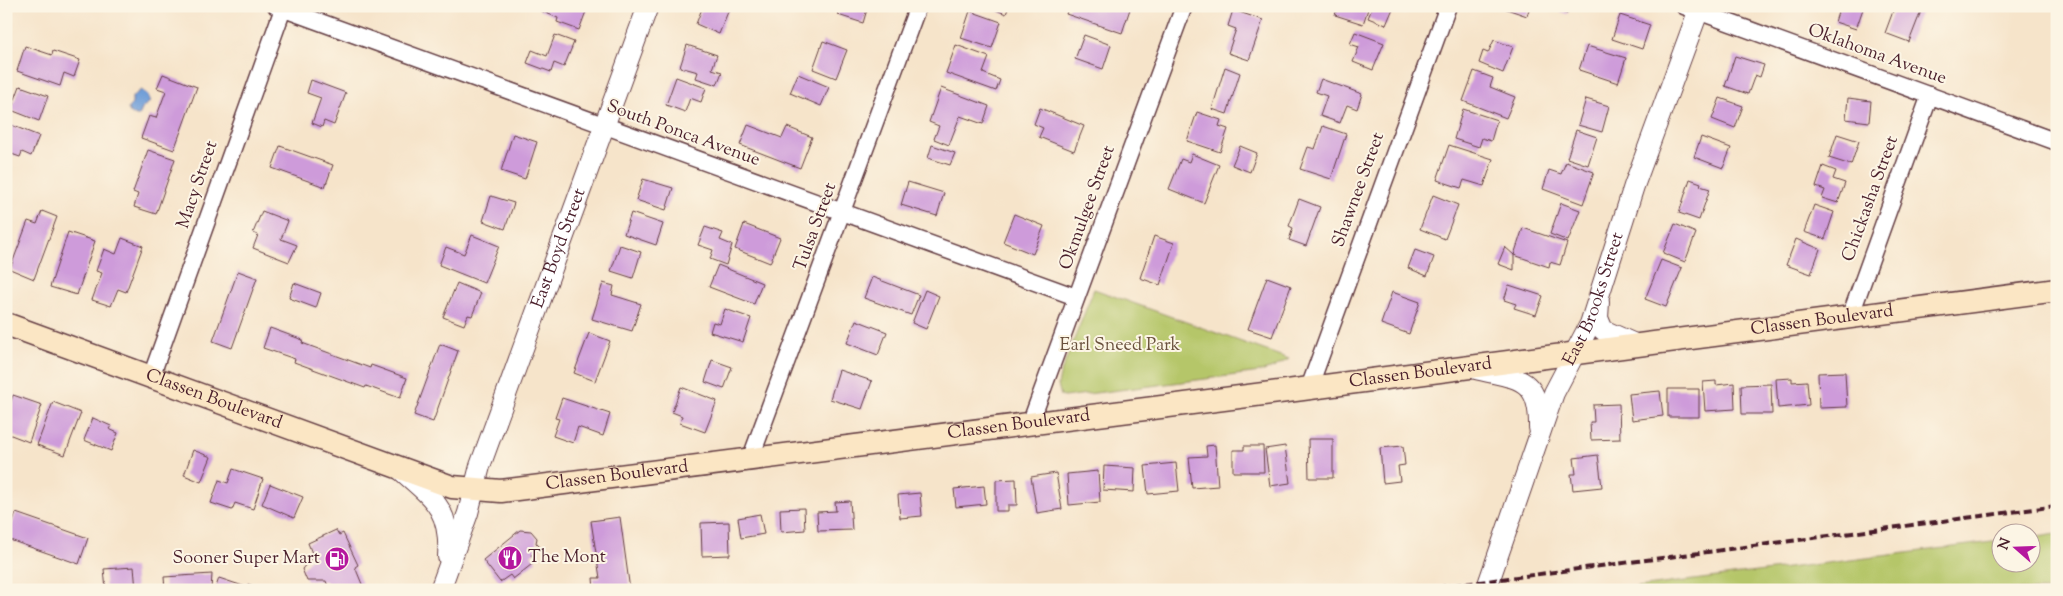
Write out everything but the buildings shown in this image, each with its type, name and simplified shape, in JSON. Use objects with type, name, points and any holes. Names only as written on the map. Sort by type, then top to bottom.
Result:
[{"type":"main road","name":"Classen Boulevard","points":[[6,324],[17,333],[151,377],[452,487],[501,491],[1576,354],[2057,290]]},
{"type":"street","name":"East Boyd Street","points":[[447,569],[468,513],[480,466],[648,6]]},
{"type":"street","name":"Tulsa Street","points":[[750,460],[918,6]]},
{"type":"street","name":"Okmulgee Street","points":[[1030,424],[1184,6]]},
{"type":"street","name":"Shawnee Street","points":[[1309,388],[1448,6]]},
{"type":"street","name":"South Ponca Avenue","points":[[281,7],[1076,297]]},
{"type":"street","name":"Macy Street","points":[[151,377],[281,7]]},
{"type":"street","name":"Oklahoma Avenue","points":[[1694,8],[2057,142]]},
{"type":"street","name":"East Brooks Street","points":[[1486,590],[1554,393],[1590,324],[1694,8]]},
{"type":"street","name":"Chickasha Street","points":[[1850,317],[1930,95]]},
{"type":"street","points":[[1600,296],[1598,318],[1603,330],[1637,345]]},
{"type":"street","points":[[1470,367],[1507,375],[1526,384],[1534,393],[1540,410],[1539,432]]},
{"type":"street","points":[[399,468],[428,494],[444,514],[449,546],[447,569],[440,590]]},
{"type":"green space","name":"Earl Sneed Park","points":[[1094,289],[1289,359],[1273,368],[1260,372],[1061,396],[1058,385],[1060,375]]},
{"type":"green space","points":[[2057,534],[2057,590],[1615,590],[1990,542],[1990,574],[2040,574],[2040,537]]},
{"type":"water","points":[[141,90],[147,94],[150,102],[143,107],[139,116],[136,116],[129,112],[128,108],[132,104],[132,97]]},
{"type":"railway","points":[[1418,590],[2057,506]]},
{"type":"place","name":"The Mont","points":[[510,558]]},
{"type":"place","name":"Sooner Super Mart","points":[[337,559]]}]
